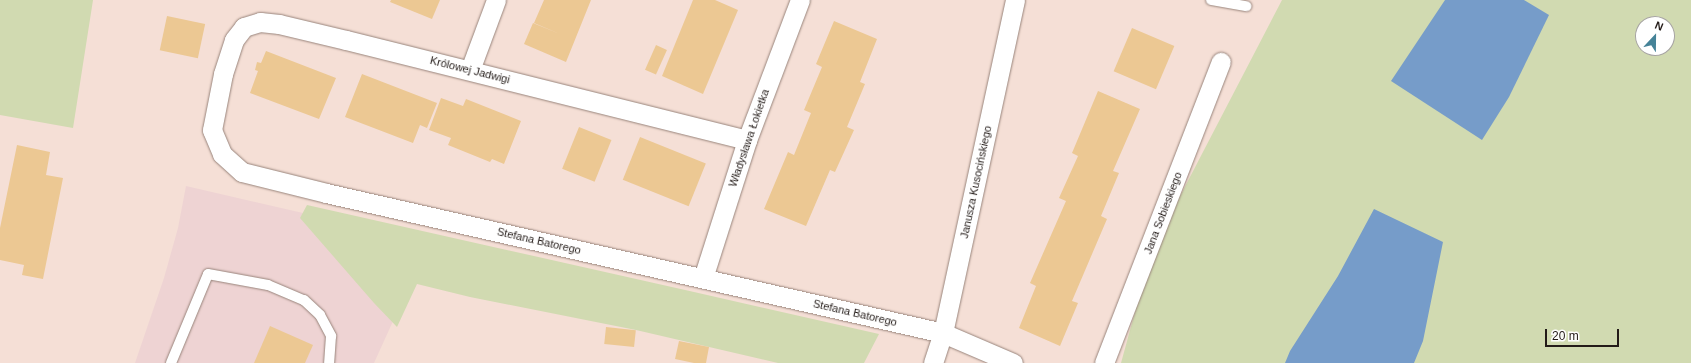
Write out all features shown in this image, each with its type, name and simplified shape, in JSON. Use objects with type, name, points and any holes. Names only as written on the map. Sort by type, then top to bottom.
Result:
[{"type":"street","points":[[470,70],[496,0]]},
{"type":"street","name":"Władysława Łokietka","points":[[703,278],[747,140],[800,0]]},
{"type":"street","name":"Janusza Kusocińskiego","points":[[933,363],[943,333],[1015,0]]},
{"type":"street","name":"Królowej Jadwigi","points":[[223,74],[234,40],[244,27],[260,22],[278,24],[470,70],[747,140]]},
{"type":"street","name":"Jana Sobieskiego","points":[[1104,363],[1221,62]]},
{"type":"street","name":"Stefana Batorego","points":[[223,74],[212,130],[222,154],[242,172],[326,193],[943,333]]},
{"type":"street","points":[[943,333],[1014,363]]},
{"type":"lane","points":[[1211,0],[1246,6]]},
{"type":"lane","points":[[171,363],[208,274],[268,285],[304,300],[320,316],[331,336],[329,363]]},
{"type":"shaded area","points":[[186,186],[429,242],[374,363],[135,363],[164,278],[178,228]]},
{"type":"green space","points":[[0,0],[93,0],[73,128],[0,115]]},
{"type":"green space","points":[[1282,0],[1691,0],[1691,363],[1121,363],[1152,250]]},
{"type":"green space","points":[[307,205],[879,334],[864,363],[778,363],[636,330],[470,297],[417,284],[397,327],[374,303],[300,218]]},
{"type":"water","points":[[1445,0],[1524,0],[1549,15],[1509,97],[1482,140],[1391,81]]},
{"type":"water","points":[[1374,209],[1443,242],[1423,341],[1414,363],[1285,363],[1290,351],[1338,276]]},
{"type":"building","points":[[391,0],[440,0],[432,19],[390,2]]},
{"type":"building","points":[[544,0],[591,0],[566,62],[524,44],[533,23],[560,34],[534,23]]},
{"type":"building","points":[[693,0],[715,0],[738,10],[703,94],[662,76]]},
{"type":"building","points":[[167,16],[205,24],[198,58],[160,50]]},
{"type":"building","points":[[834,21],[877,39],[860,82],[865,84],[847,127],[854,130],[835,172],[830,170],[806,226],[764,209],[788,152],[794,155],[811,113],[804,110],[822,67],[816,64]]},
{"type":"building","points":[[1132,28],[1174,46],[1156,89],[1114,71]]},
{"type":"building","points":[[656,45],[667,50],[656,75],[645,70]]},
{"type":"building","points":[[266,51],[336,78],[319,119],[250,93],[258,71],[255,70],[257,62],[261,63]]},
{"type":"building","points":[[362,74],[437,103],[427,128],[420,125],[413,143],[345,117]]},
{"type":"building","points":[[1098,91],[1140,109],[1113,171],[1119,173],[1101,216],[1107,219],[1072,301],[1078,303],[1060,346],[1019,328],[1036,286],[1030,283],[1066,201],[1059,198],[1078,156],[1072,153]]},
{"type":"building","points":[[441,98],[463,106],[466,99],[521,121],[504,164],[492,159],[490,162],[448,145],[451,138],[429,130]]},
{"type":"building","points":[[579,127],[611,140],[595,182],[562,169]]},
{"type":"building","points":[[640,137],[706,164],[689,206],[623,180]]},
{"type":"building","points":[[17,145],[50,152],[46,175],[63,178],[43,279],[22,275],[24,265],[0,260],[0,228]]},
{"type":"building","points":[[270,326],[313,345],[305,363],[254,363]]},
{"type":"building","points":[[606,327],[636,330],[634,347],[604,344]]},
{"type":"building","points":[[679,341],[709,347],[706,363],[694,363],[675,359]]}]
